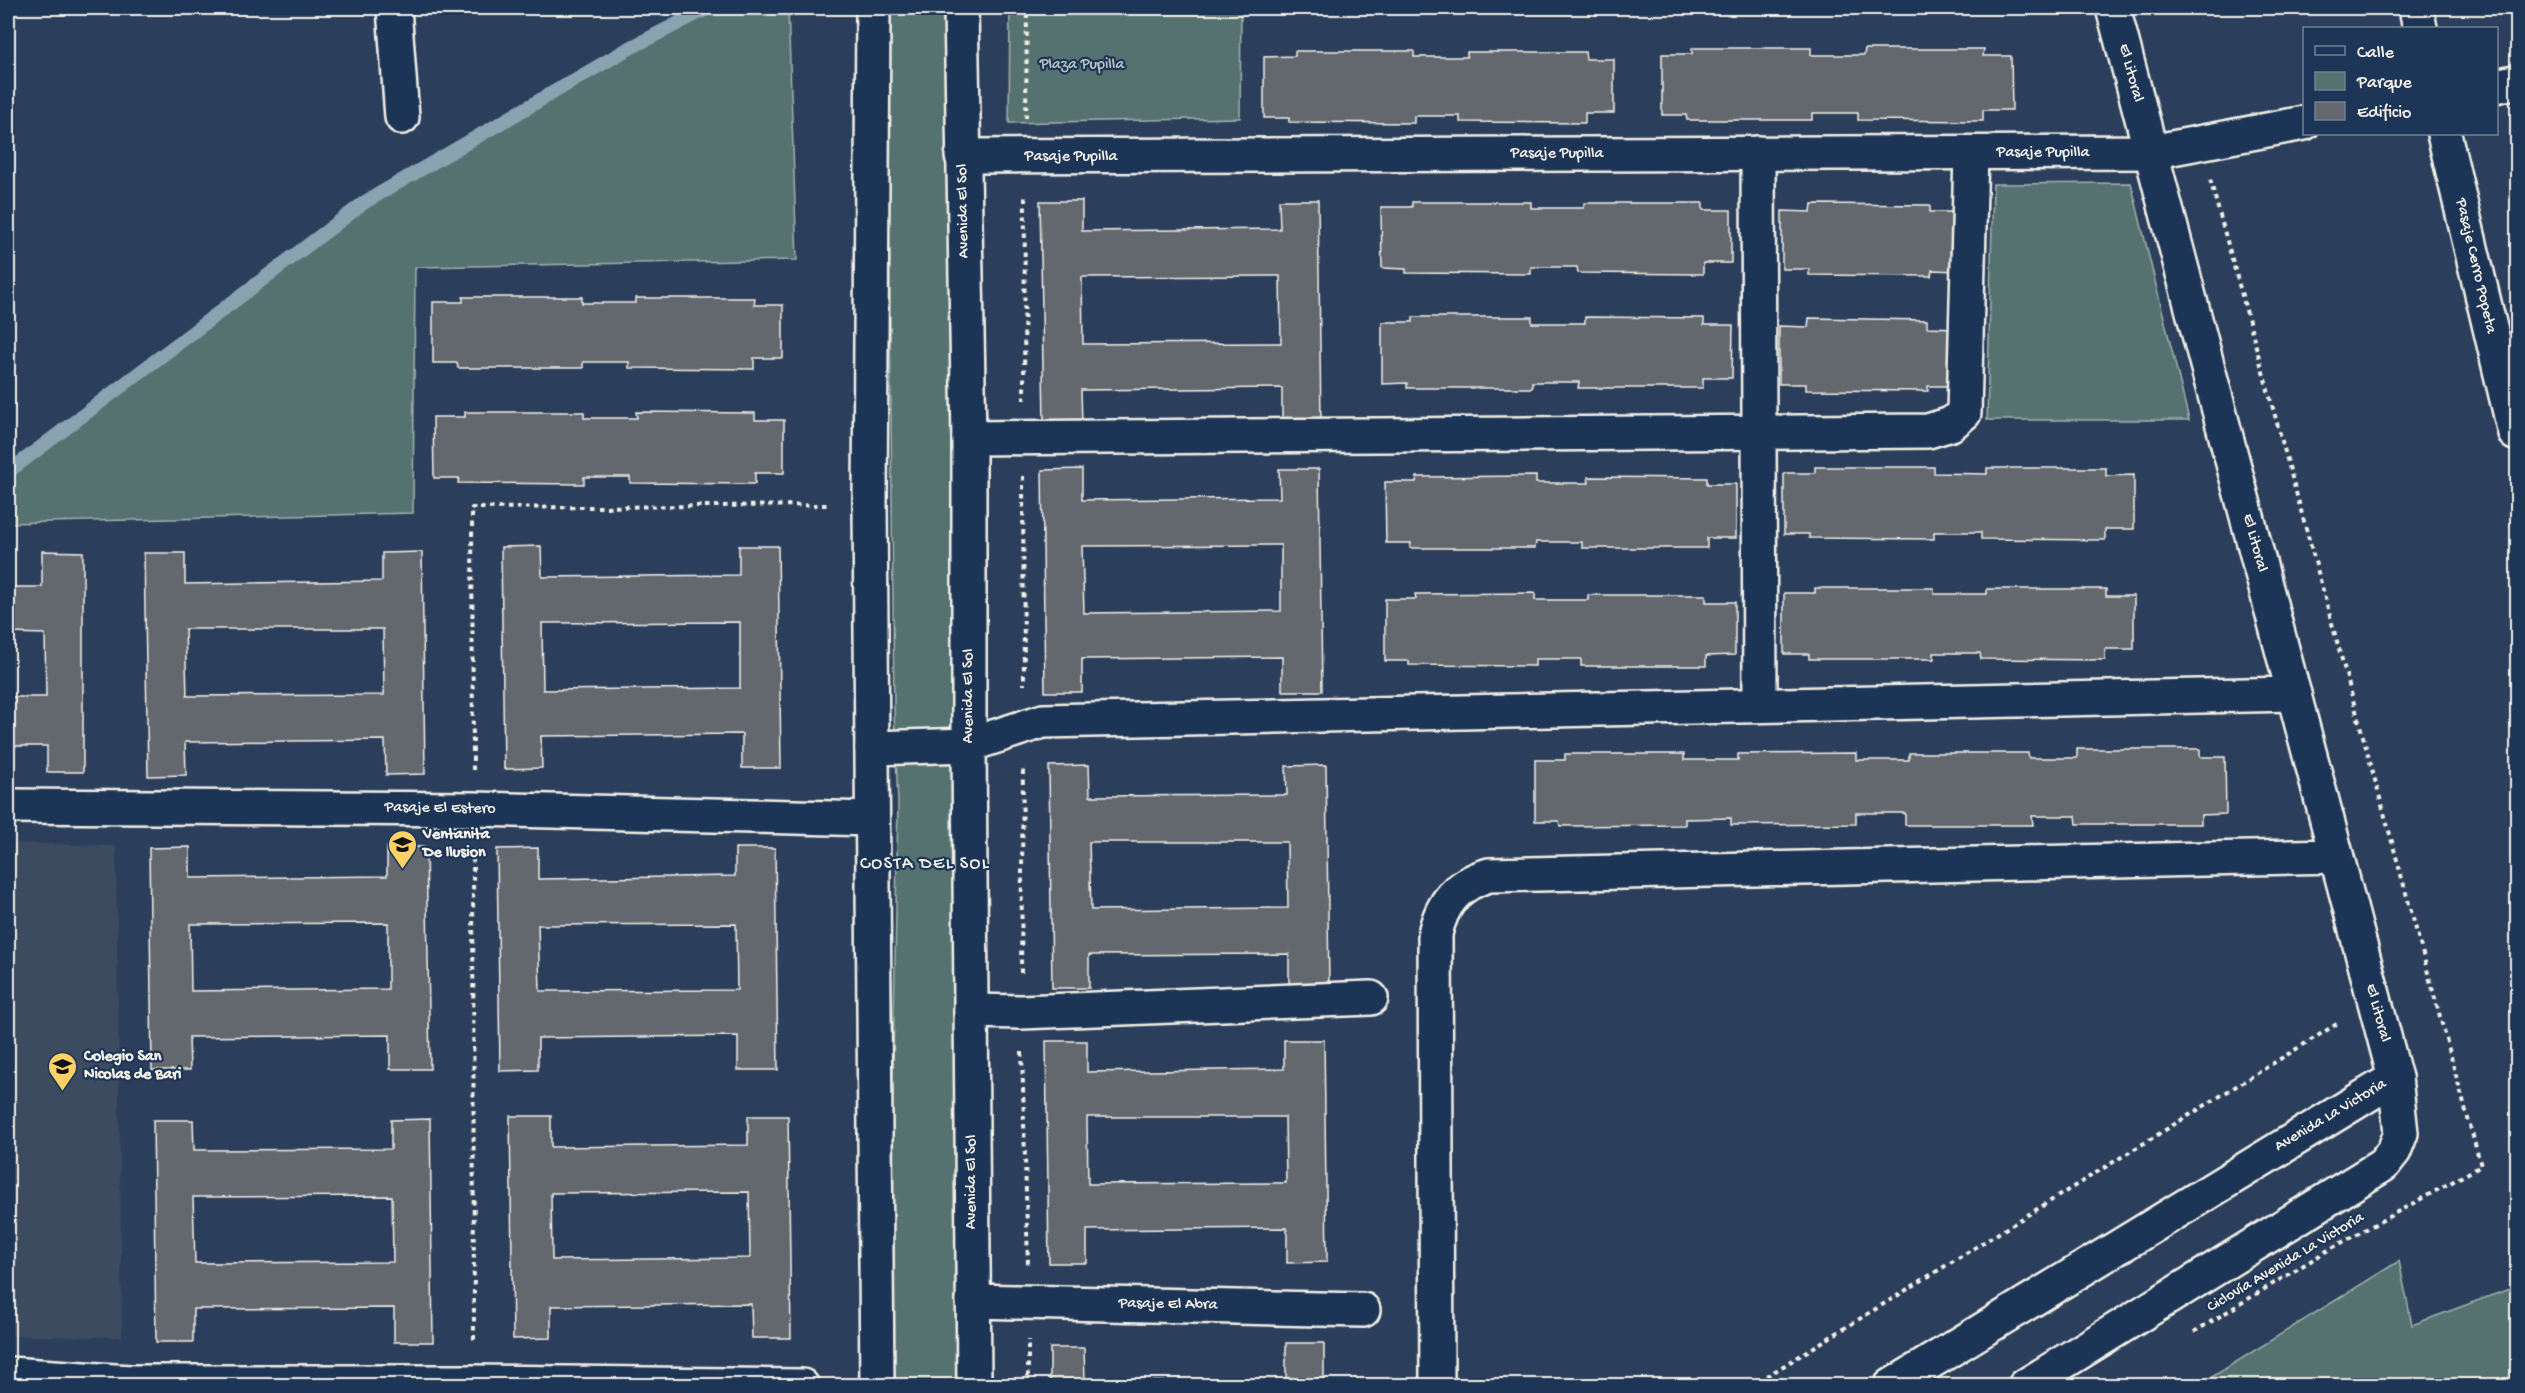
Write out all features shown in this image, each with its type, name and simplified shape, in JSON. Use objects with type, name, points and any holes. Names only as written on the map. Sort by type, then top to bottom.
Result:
[{"type":"street","points":[[394,8],[402,117]]},
{"type":"street","points":[[873,8],[870,505],[877,1386]]},
{"type":"street","name":"Avenida El Sol","points":[[961,8],[969,438],[974,1386]]},
{"type":"street","name":"El Litoral","points":[[2113,8],[2395,1077]]},
{"type":"street","points":[[2416,8],[2420,27]]},
{"type":"street","points":[[2498,86],[2517,81]]},
{"type":"street","name":"Pasaje Pupilla","points":[[962,156],[2151,152],[2303,123]]},
{"type":"street","name":"Pasaje Cerro Popeta","points":[[2444,135],[2515,433]]},
{"type":"street","points":[[1758,153],[1760,705]]},
{"type":"street","points":[[969,438],[1928,431],[1951,424],[1964,413],[1971,153]]},
{"type":"street","points":[[872,748],[969,744],[1043,721],[2294,694]]},
{"type":"street","name":"Pasaje El Estero","points":[[8,806],[473,809],[872,819]]},
{"type":"street","points":[[1437,1386],[1435,934],[1439,916],[1447,901],[1459,888],[1473,879],[1489,875],[2336,856]]},
{"type":"street","points":[[971,1011],[1021,1012],[1371,998]]},
{"type":"street","name":"Avenida La Victoria","points":[[1891,1386],[2395,1077],[2401,1133],[2394,1150],[2383,1166],[2025,1386]]},
{"type":"street","name":"Pasaje El Abra","points":[[973,1301],[1363,1310]]},
{"type":"street","points":[[8,1374],[130,1382],[474,1382],[802,1386]]},
{"type":"path","name":"Ciclovía Avenida La Victoria","points":[[2188,1336],[2330,1249],[2481,1166],[2200,143]]},
{"type":"path","points":[[1751,1386],[2374,1001]]},
{"type":"shaded area","name":"Colegio San Nicolas de Bari","points":[[8,843],[116,846],[122,1337],[8,1336]]},
{"type":"green space","points":[[708,8],[788,8],[797,260],[415,267],[413,513],[8,523],[8,472],[365,202],[626,50]]},
{"type":"green space","points":[[887,8],[957,8],[968,437],[952,708],[958,1385],[887,1385],[898,803],[894,712]]},
{"type":"green space","name":"Plaza Pupilla","points":[[1010,8],[1241,8],[1240,118],[1009,123]]},
{"type":"green space","points":[[2131,183],[2189,420],[1987,420],[1993,184]]},
{"type":"green space","points":[[2399,1261],[2412,1325],[2517,1286],[2517,1385],[2199,1385]]},
{"type":"building","points":[[1692,48],[1811,48],[1811,55],[1864,55],[1865,49],[1984,49],[1983,56],[2011,56],[2012,110],[1983,110],[1983,121],[1858,120],[1858,113],[1812,113],[1812,120],[1687,120],[1686,115],[1662,115],[1662,54],[1692,54]]},
{"type":"building","points":[[1295,51],[1414,51],[1414,57],[1467,57],[1467,52],[1585,52],[1586,59],[1614,59],[1614,113],[1585,113],[1585,123],[1460,122],[1460,116],[1414,116],[1414,123],[1289,122],[1289,118],[1264,118],[1264,57],[1295,56]]},
{"type":"building","points":[[1279,200],[1318,200],[1321,422],[1282,422],[1282,388],[1081,390],[1082,423],[1044,423],[1040,201],[1082,201],[1082,231],[1280,229]],"holes":[[[1280,276],[1281,343],[1083,344],[1082,277]]]},
{"type":"building","points":[[1412,202],[1531,202],[1531,208],[1584,208],[1584,203],[1703,203],[1703,210],[1731,210],[1731,263],[1703,263],[1703,274],[1578,273],[1577,267],[1531,267],[1531,274],[1406,273],[1406,269],[1382,268],[1381,207],[1412,207]]},
{"type":"building","points":[[1812,204],[1930,205],[1930,212],[1959,212],[1959,271],[1932,270],[1931,276],[1809,275],[1809,269],[1782,269],[1782,211],[1811,212]]},
{"type":"building","points":[[463,297],[582,297],[582,303],[636,303],[636,298],[755,298],[754,305],[783,305],[783,358],[754,358],[754,369],[629,368],[629,362],[583,362],[583,368],[458,368],[457,363],[433,363],[433,302],[463,302]]},
{"type":"building","points":[[1413,317],[1532,317],[1532,323],[1585,323],[1585,317],[1704,318],[1704,325],[1733,325],[1732,378],[1703,378],[1703,388],[1578,388],[1579,382],[1532,382],[1532,388],[1407,388],[1407,383],[1382,384],[1382,322],[1413,322]]},
{"type":"building","points":[[1809,318],[1927,320],[1927,327],[1956,328],[1956,386],[1928,386],[1928,391],[1806,390],[1806,384],[1779,384],[1779,326],[1808,327]]},
{"type":"building","points":[[465,412],[584,412],[584,418],[637,418],[636,412],[755,413],[755,420],[784,420],[784,473],[755,473],[755,484],[630,483],[630,477],[584,477],[584,484],[458,483],[459,478],[434,478],[433,417],[465,417]]},
{"type":"building","points":[[1815,467],[1934,467],[1934,473],[1987,474],[1987,468],[2106,468],[2106,476],[2134,475],[2134,529],[2105,529],[2105,540],[1981,539],[1981,532],[1934,532],[1934,539],[1809,538],[1809,534],[1784,534],[1784,473],[1815,473]]},
{"type":"building","points":[[1082,469],[1082,500],[1280,498],[1279,469],[1319,469],[1322,691],[1282,691],[1282,657],[1082,659],[1082,692],[1045,692],[1042,470]],"holes":[[[1281,545],[1281,611],[1084,613],[1082,546]]]},
{"type":"building","points":[[1536,476],[1536,483],[1589,483],[1588,477],[1707,478],[1707,484],[1736,484],[1736,538],[1707,538],[1707,548],[1582,548],[1582,542],[1536,542],[1535,548],[1410,548],[1411,543],[1386,543],[1385,482],[1416,482],[1417,477]]},
{"type":"building","points":[[541,546],[542,577],[739,575],[739,546],[778,546],[781,768],[742,768],[742,734],[541,736],[542,768],[504,769],[501,547]],"holes":[[[740,622],[740,688],[543,690],[542,623]]]},
{"type":"building","points":[[42,551],[83,552],[83,772],[47,772],[47,746],[8,746],[8,697],[46,697],[45,634],[8,633],[8,587],[42,587]]},
{"type":"building","points":[[422,552],[425,774],[386,775],[385,740],[185,742],[186,775],[148,776],[144,553],[185,553],[185,584],[382,581],[382,553]],"holes":[[[185,629],[383,629],[384,695],[187,696]]]},
{"type":"building","points":[[1815,588],[1934,588],[1934,594],[1987,594],[1987,589],[2106,589],[2106,596],[2134,596],[2134,649],[2105,649],[2105,660],[1981,659],[1980,653],[1934,653],[1934,659],[1809,659],[1809,654],[1784,654],[1784,593],[1815,593]]},
{"type":"building","points":[[1535,593],[1535,600],[1588,600],[1588,595],[1706,595],[1706,602],[1735,602],[1735,655],[1706,656],[1706,666],[1581,666],[1581,659],[1535,659],[1535,666],[1409,665],[1409,661],[1385,661],[1385,599],[1416,599],[1415,594]]},
{"type":"building","points":[[2077,749],[2200,749],[2200,757],[2225,757],[2226,814],[2201,815],[2201,824],[2077,824],[2076,816],[2032,816],[2033,825],[1905,825],[1905,813],[1856,813],[1856,824],[1731,825],[1731,818],[1685,819],[1685,825],[1560,826],[1559,821],[1535,821],[1535,760],[1565,760],[1565,754],[1684,754],[1684,760],[1738,760],[1738,754],[1856,753],[1856,760],[1909,760],[1909,753],[2028,753],[2029,758],[2077,758]]},
{"type":"building","points":[[1089,765],[1090,796],[1287,795],[1286,766],[1326,765],[1329,987],[1289,988],[1289,954],[1089,955],[1089,988],[1052,988],[1049,766]],"holes":[[[1089,842],[1287,842],[1288,908],[1091,910]]]},
{"type":"building","points":[[190,847],[190,878],[387,876],[387,847],[426,847],[430,1069],[390,1069],[390,1035],[189,1037],[190,1070],[152,1070],[149,848]],"holes":[[[388,923],[388,989],[191,991],[190,924]]]},
{"type":"building","points":[[538,848],[538,879],[735,876],[735,848],[775,848],[778,1070],[738,1070],[738,1036],[538,1038],[538,1070],[500,1071],[497,849]],"holes":[[[736,924],[737,990],[540,991],[538,925]]]},
{"type":"building","points":[[1284,1040],[1324,1040],[1327,1262],[1287,1263],[1287,1228],[1087,1230],[1087,1263],[1049,1263],[1046,1041],[1087,1041],[1087,1072],[1284,1069]],"holes":[[[1087,1117],[1285,1117],[1286,1183],[1088,1184]]]},
{"type":"building","points":[[510,1116],[551,1116],[551,1147],[748,1145],[748,1116],[788,1116],[791,1338],[752,1338],[751,1304],[551,1306],[551,1338],[513,1339]],"holes":[[[749,1192],[750,1258],[552,1260],[551,1193]]]},
{"type":"building","points":[[430,1119],[433,1342],[394,1342],[394,1308],[193,1309],[193,1342],[156,1342],[153,1120],[193,1120],[194,1150],[391,1149],[391,1120]],"holes":[[[392,1196],[393,1262],[195,1263],[193,1197]]]},
{"type":"building","points":[[1286,1343],[1324,1343],[1324,1386],[1050,1386],[1050,1348],[1084,1348],[1085,1382],[1286,1381]]},
{"type":"waterway","points":[[8,472],[365,202],[626,50],[708,8]]},
{"type":"place","name":"Ventanita De Ilusion","points":[[402,870]]},
{"type":"place","name":"Colegio San Nicolas de Bari","points":[[63,1092]]},
{"type":"district","name":"COSTA DEL SOL","points":[[925,864]]}]
